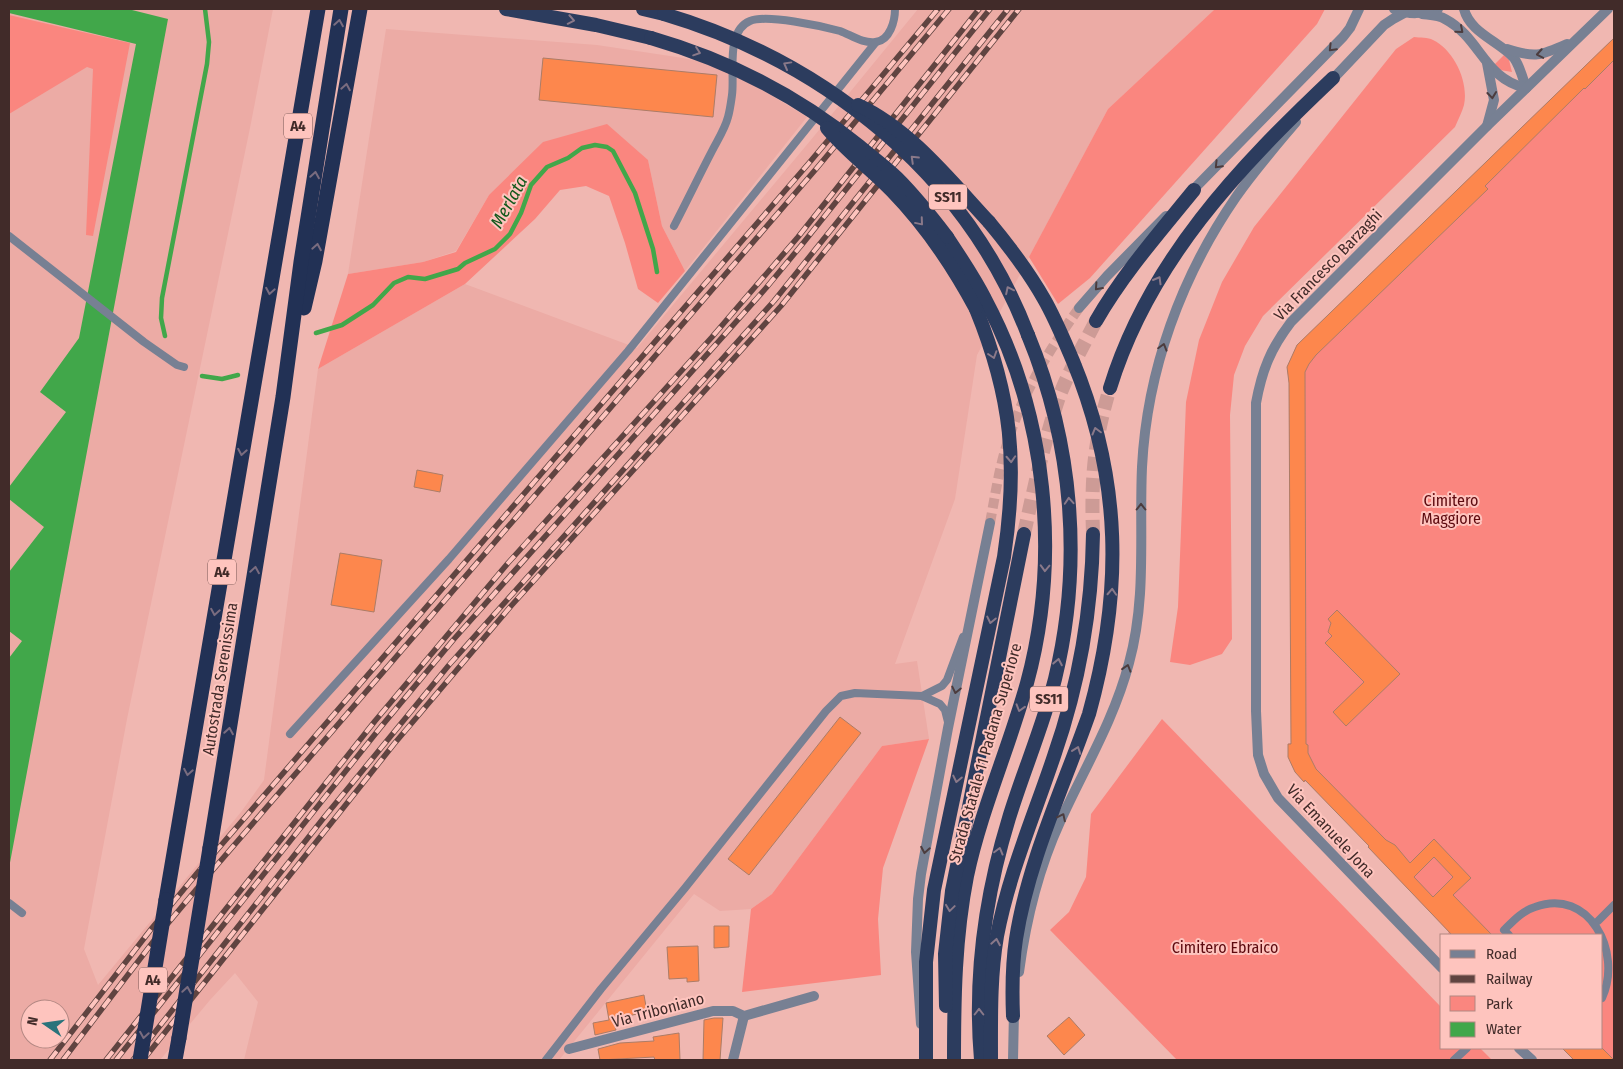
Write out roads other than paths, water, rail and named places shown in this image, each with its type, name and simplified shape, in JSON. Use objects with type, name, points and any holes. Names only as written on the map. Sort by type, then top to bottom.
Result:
[{"type":"highway","name":"A4","points":[[140,1060],[318,9]]},
{"type":"highway","name":"A4","points":[[283,397],[301,262],[341,9]]},
{"type":"highway","points":[[283,397],[315,261],[360,9]]},
{"type":"highway","name":"Strada Statale 11 Padana Superiore","points":[[506,9],[596,25],[678,46],[728,64],[775,88],[840,130],[896,177],[928,213],[960,256],[986,299],[1014,365],[1030,422],[1040,473],[1045,535],[1042,609],[1027,683],[979,830],[967,876],[956,952],[953,1060]]},
{"type":"highway","name":"SS11","points":[[643,9],[683,20],[739,41],[802,74],[851,106],[912,157],[950,199],[1000,271],[1038,358],[1053,407],[1065,467],[1070,524],[1070,581],[1064,632],[1055,678],[1007,824],[990,891],[980,968],[979,1018],[981,1060]]},
{"type":"highway","points":[[1110,388],[1116,367],[1143,306],[1170,259],[1191,229],[1208,207],[1286,124],[1333,78]]},
{"type":"highway","points":[[828,91],[876,113],[898,129],[988,222],[1026,270],[1045,301],[1077,372],[1099,439],[1112,524],[1112,590],[1105,646],[1090,714],[1039,852],[1018,924],[1012,979],[1013,1016]]},
{"type":"highway","points":[[814,112],[842,146],[891,189],[910,210],[928,231],[946,258],[966,290],[984,329],[997,366],[1007,410],[1012,483],[1008,527],[1004,557],[933,899],[926,962],[926,1060]]},
{"type":"highway","points":[[1096,321],[1134,264],[1194,190]]},
{"type":"highway","name":"Autostrada Serenissima","points":[[175,1060],[283,397]]},
{"type":"highway","points":[[953,1060],[945,979],[946,937],[952,891],[1024,534]]},
{"type":"highway","points":[[992,1060],[992,988],[998,935],[1016,863],[1054,756],[1075,686],[1090,599],[1092,534]]},
{"type":"street","points":[[1079,308],[1152,229],[1194,190],[1343,37],[1350,28],[1359,9]]},
{"type":"street","points":[[1394,9],[1404,13],[1443,18],[1472,41],[1487,64],[1502,78],[1513,85],[1526,88]]},
{"type":"street","points":[[1422,14],[1438,9]]},
{"type":"street","points":[[1464,9],[1475,28],[1516,60],[1526,88]]},
{"type":"street","name":"Via Francesco Barzaghi","points":[[1256,657],[1256,403],[1266,361],[1277,340],[1291,322],[1487,126],[1608,9]]},
{"type":"street","points":[[1013,1060],[1013,1016],[1023,938],[1040,872],[1060,821],[1112,715],[1130,662],[1141,585],[1141,503],[1144,438],[1148,406],[1164,344],[1176,309],[1190,275],[1219,222],[1259,165],[1333,78],[1384,25],[1404,13]]},
{"type":"street","points":[[1503,48],[1531,56],[1544,55],[1575,41]]},
{"type":"street","points":[[1487,64],[1494,100],[1487,126]]},
{"type":"street","points":[[926,1060],[919,1012],[916,972],[918,899],[948,728],[990,522]]},
{"type":"street","name":"Via Emanuele Jona","points":[[1256,657],[1258,755],[1270,786],[1288,809],[1440,966]]},
{"type":"street","name":"Via Triboniano","points":[[568,1049],[713,1011],[733,1011],[744,1016],[814,996]]},
{"type":"street","points":[[733,1060],[744,1016]]},
{"type":"street","points":[[1520,1049],[1532,1060]]},
{"type":"lane","points":[[674,226],[728,119],[732,92],[732,51],[736,36],[744,24],[763,19],[783,20],[840,31],[857,39],[876,42],[882,40],[888,34],[895,18],[895,9]]},
{"type":"lane","points":[[290,734],[449,559],[628,351],[876,42]]},
{"type":"lane","points":[[9,236],[113,318],[177,365],[184,367]]},
{"type":"lane","points":[[922,696],[942,686],[947,680],[974,602]]},
{"type":"lane","points":[[546,1060],[601,989],[685,888],[826,711],[841,696],[855,693],[922,696],[940,704],[945,710],[948,728]]},
{"type":"lane","points":[[9,902],[22,913]]},
{"type":"lane","points":[[1508,934],[1504,930],[1517,917],[1534,907],[1553,903],[1582,909],[1598,921],[1609,937],[1614,956],[1612,976],[1603,996]]},
{"type":"lane","points":[[1598,921],[1614,905]]},
{"type":"lane","points":[[1454,1060],[1466,1049]]},
{"type":"water","points":[[9,9],[128,9],[168,19],[9,868],[9,658],[22,641],[9,631],[9,572],[44,527],[9,499],[9,487],[66,412],[40,392],[79,338],[136,44],[9,13]]},
{"type":"waterway","name":"Merlata","points":[[165,336],[161,318],[162,298],[207,64],[209,42],[205,9]]},
{"type":"waterway","name":"Merlata","points":[[316,333],[342,325],[373,305],[394,283],[408,277],[425,279],[458,269],[465,263],[495,249],[510,234],[521,213],[531,185],[547,167],[568,158],[582,148],[595,145],[607,147],[613,151],[635,193],[653,249],[657,272]]},
{"type":"waterway","name":"Merlata","points":[[202,376],[222,379],[238,375]]},
{"type":"tunnel","points":[[990,523],[1004,453],[1020,408],[1047,356],[1079,308]]},
{"type":"tunnel","points":[[1024,534],[1044,448],[1059,397],[1096,321]]},
{"type":"tunnel","points":[[1093,534],[1093,477],[1100,425],[1110,388]]},
{"type":"railway","points":[[50,1060],[152,928],[198,872],[809,163],[938,9]]},
{"type":"railway","points":[[63,1060],[159,934],[205,879],[816,169],[949,9]]},
{"type":"railway","points":[[106,1060],[375,721],[508,563],[712,337],[798,237],[979,9]]},
{"type":"railway","points":[[116,1060],[380,728],[454,639],[766,288],[990,9]]},
{"type":"railway","points":[[133,1060],[322,820],[449,665],[774,301],[1008,9]]},
{"type":"railway","points":[[143,1060],[394,744],[511,606],[781,306],[1019,9]]},
{"type":"park label","name":"Cimitero Maggiore","points":[[1451,509]]},
{"type":"park label","name":"Cimitero Ebraico","points":[[1225,947]]}]
